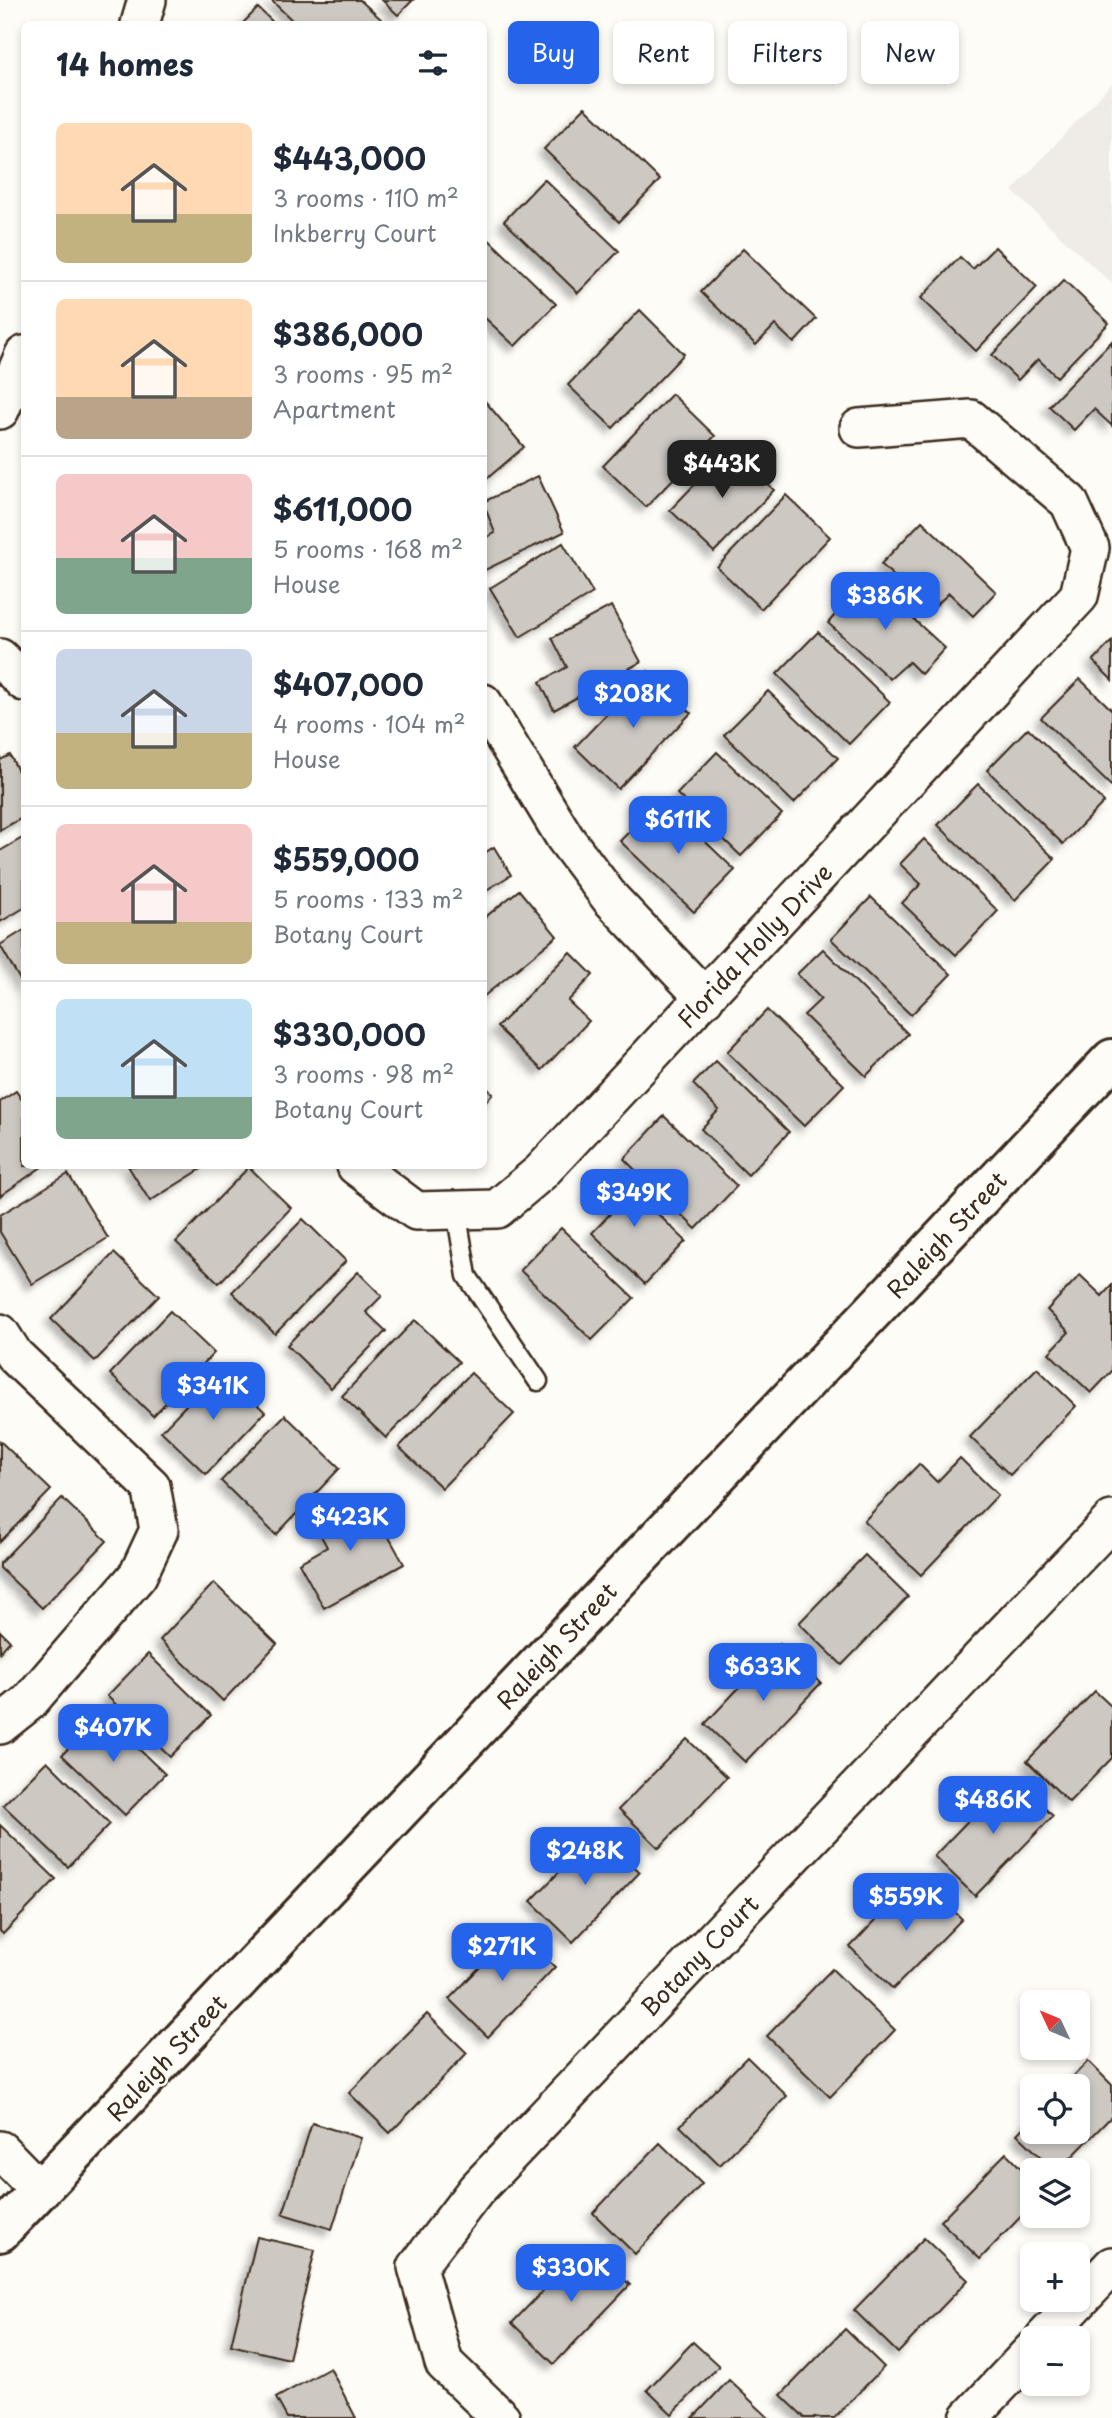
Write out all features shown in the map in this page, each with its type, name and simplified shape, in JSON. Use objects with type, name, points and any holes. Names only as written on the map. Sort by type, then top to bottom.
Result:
[{"type":"street","points":[[141,21],[148,0]]},
{"type":"street","points":[[0,410],[21,362]]},
{"type":"street","name":"Florida Holly Drive","points":[[360,1169],[416,1211],[497,1209],[541,1172],[1079,596],[1090,548],[1069,502],[971,419],[859,428]]},
{"type":"street","points":[[0,658],[21,679]]},
{"type":"street","points":[[487,710],[565,838],[610,898],[705,998]]},
{"type":"street","name":"Raleigh Street","points":[[0,2232],[1112,1059]]},
{"type":"street","points":[[0,1332],[14,1355],[151,1486],[159,1530],[138,1575],[29,1702],[0,1725]]},
{"type":"street","name":"Botany Court","points":[[501,2418],[444,2363],[417,2267],[476,2190],[1112,1520]]},
{"type":"street","points":[[0,2150],[40,2190]]},
{"type":"street","points":[[1055,2326],[1112,2266]]},
{"type":"street","points":[[969,2418],[1020,2364]]},
{"type":"lane","points":[[456,1210],[467,1276],[538,1381]]},
{"type":"shaded area","points":[[1112,83],[1112,284],[1012,191]]},
{"type":"building","points":[[271,0],[360,0],[382,20],[381,21],[293,21]]},
{"type":"building","points":[[382,0],[413,0],[398,15]]},
{"type":"building","points":[[258,8],[272,21],[245,21]]},
{"type":"building","points":[[585,107],[660,180],[619,222],[544,149]]},
{"type":"building","points":[[544,179],[619,251],[578,293],[504,221]]},
{"type":"building","points":[[487,238],[556,304],[515,346],[487,320]]},
{"type":"building","points":[[995,247],[1037,287],[976,351],[921,298],[960,257],[973,269]]},
{"type":"building","points":[[743,249],[816,319],[794,343],[775,325],[756,345],[701,292]]},
{"type":"building","points":[[1064,280],[1109,323],[1057,377],[1038,359],[1018,380],[992,355]]},
{"type":"building","points":[[640,310],[684,354],[613,428],[568,385]]},
{"type":"building","points":[[1112,341],[1112,426],[1094,409],[1074,430],[1049,406]]},
{"type":"building","points":[[672,394],[715,436],[646,507],[603,466]]},
{"type":"building","points":[[487,404],[524,447],[487,479]]},
{"type":"building","points":[[730,448],[774,490],[714,552],[670,510]]},
{"type":"building","points":[[538,476],[564,532],[487,569],[487,537],[495,533],[487,512],[487,500]]},
{"type":"building","points":[[786,495],[830,537],[761,609],[717,567]]},
{"type":"building","points":[[922,521],[996,592],[973,616],[949,593],[930,611],[881,564]]},
{"type":"building","points":[[563,543],[593,593],[520,637],[490,588]]},
{"type":"building","points":[[868,577],[945,648],[921,674],[909,662],[890,679],[828,623]]},
{"type":"building","points":[[611,606],[641,662],[554,710],[540,682],[567,667],[552,638]]},
{"type":"building","points":[[818,632],[890,702],[849,744],[777,674]]},
{"type":"building","points":[[1112,641],[1112,680],[1093,661]]},
{"type":"building","points":[[648,671],[691,713],[618,789],[575,747]]},
{"type":"building","points":[[1080,679],[1112,710],[1112,787],[1041,718]]},
{"type":"building","points":[[768,691],[838,758],[794,803],[724,735]]},
{"type":"building","points":[[1028,728],[1104,802],[1063,844],[987,770]]},
{"type":"building","points":[[717,752],[782,814],[741,856],[677,794]]},
{"type":"building","points":[[10,755],[21,777],[21,819],[0,830],[0,760]]},
{"type":"building","points":[[978,784],[1055,859],[1015,900],[938,825]]},
{"type":"building","points":[[661,799],[735,870],[694,912],[620,841]]},
{"type":"building","points":[[21,839],[21,910],[0,922],[0,851]]},
{"type":"building","points":[[924,839],[998,911],[956,955],[902,903],[921,884],[900,864]]},
{"type":"building","points":[[494,847],[511,875],[487,890],[487,851]]},
{"type":"building","points":[[519,890],[557,936],[487,994],[487,916]]},
{"type":"building","points":[[871,897],[951,974],[911,1015],[831,939]]},
{"type":"building","points":[[21,932],[21,982],[0,945]]},
{"type":"building","points":[[823,949],[908,1034],[866,1076],[804,1015],[821,999],[797,974]]},
{"type":"building","points":[[570,952],[593,975],[568,1001],[589,1021],[542,1070],[497,1027]]},
{"type":"building","points":[[767,1010],[844,1085],[804,1126],[727,1052]]},
{"type":"building","points":[[716,1061],[789,1132],[748,1175],[701,1129],[719,1110],[693,1084]]},
{"type":"building","points":[[487,1088],[493,1094],[487,1101]]},
{"type":"building","points":[[16,1091],[21,1098],[21,1169],[39,1169],[0,1196],[0,1102]]},
{"type":"building","points":[[664,1116],[737,1186],[696,1229],[624,1159]]},
{"type":"building","points":[[130,1169],[201,1169],[150,1201]]},
{"type":"building","points":[[247,1169],[251,1169],[291,1208],[219,1283],[176,1242]]},
{"type":"building","points":[[612,1170],[686,1241],[645,1284],[592,1233],[610,1214],[590,1194]]},
{"type":"building","points":[[68,1174],[108,1238],[32,1284],[0,1232],[0,1215]]},
{"type":"building","points":[[303,1219],[346,1261],[275,1334],[232,1292]]},
{"type":"building","points":[[561,1228],[634,1298],[592,1340],[520,1270]]},
{"type":"building","points":[[114,1253],[159,1296],[95,1361],[51,1319]]},
{"type":"building","points":[[358,1272],[382,1296],[366,1312],[386,1331],[331,1388],[287,1345]]},
{"type":"building","points":[[1080,1275],[1102,1296],[1112,1285],[1112,1371],[1091,1393],[1049,1353],[1069,1332],[1047,1310]]},
{"type":"building","points":[[170,1311],[214,1353],[153,1416],[110,1374]]},
{"type":"building","points":[[415,1320],[459,1362],[386,1438],[342,1396]]},
{"type":"building","points":[[1037,1368],[1076,1406],[1010,1475],[970,1437]]},
{"type":"building","points":[[221,1369],[265,1412],[206,1474],[161,1431]]},
{"type":"building","points":[[471,1373],[514,1414],[442,1488],[399,1447]]},
{"type":"building","points":[[285,1415],[340,1468],[276,1535],[221,1481]]},
{"type":"building","points":[[0,1441],[51,1490],[0,1542]]},
{"type":"building","points":[[960,1458],[998,1495],[921,1575],[864,1521],[919,1464],[937,1482]]},
{"type":"building","points":[[366,1496],[404,1564],[324,1608],[299,1563],[327,1547],[315,1524]]},
{"type":"building","points":[[62,1498],[107,1541],[42,1608],[0,1568],[0,1563]]},
{"type":"building","points":[[865,1555],[908,1597],[842,1665],[799,1623]]},
{"type":"building","points":[[214,1583],[277,1644],[223,1701],[160,1640]]},
{"type":"building","points":[[0,1631],[10,1641],[0,1652]]},
{"type":"building","points":[[780,1644],[821,1683],[745,1762],[705,1724]]},
{"type":"building","points":[[148,1654],[211,1715],[170,1757],[107,1696]]},
{"type":"building","points":[[1095,1691],[1112,1707],[1112,1758],[1069,1802],[1027,1761]]},
{"type":"building","points":[[101,1713],[165,1774],[125,1815],[62,1755]]},
{"type":"building","points":[[687,1739],[727,1777],[659,1848],[619,1809]]},
{"type":"building","points":[[47,1761],[110,1824],[68,1867],[3,1805]]},
{"type":"building","points":[[1011,1776],[1053,1816],[975,1896],[934,1856]]},
{"type":"building","points":[[0,1825],[56,1879],[3,1934],[0,1931]]},
{"type":"building","points":[[598,1832],[640,1872],[573,1942],[531,1901]]},
{"type":"building","points":[[918,1876],[962,1919],[893,1989],[850,1947]]},
{"type":"building","points":[[516,1930],[555,1967],[488,2037],[449,1999]]},
{"type":"building","points":[[832,1969],[895,2030],[830,2097],[767,2036]]},
{"type":"building","points":[[427,2014],[467,2053],[390,2133],[349,2093]]},
{"type":"building","points":[[747,2057],[787,2096],[720,2165],[680,2126]]},
{"type":"building","points":[[1088,2061],[1112,2085],[1112,2116],[1090,2138],[1090,2074],[1076,2074]]},
{"type":"building","points":[[312,2123],[361,2138],[332,2229],[283,2214]]},
{"type":"building","points":[[660,2143],[702,2184],[635,2254],[593,2213]]},
{"type":"building","points":[[1027,2144],[1085,2144],[1071,2158],[1042,2158]]},
{"type":"building","points":[[1006,2153],[1020,2167],[1020,2217],[980,2259],[940,2221]]},
{"type":"building","points":[[257,2237],[315,2250],[289,2359],[231,2345]]},
{"type":"building","points":[[924,2238],[968,2280],[898,2353],[854,2310]]},
{"type":"building","points":[[588,2244],[630,2285],[554,2364],[512,2323]]},
{"type":"building","points":[[845,2329],[884,2367],[834,2418],[805,2418],[781,2395]]},
{"type":"building","points":[[693,2342],[719,2366],[672,2414],[647,2390]]},
{"type":"building","points":[[330,2368],[356,2418],[287,2418],[276,2398]]},
{"type":"building","points":[[729,2380],[769,2418],[693,2418]]}]
